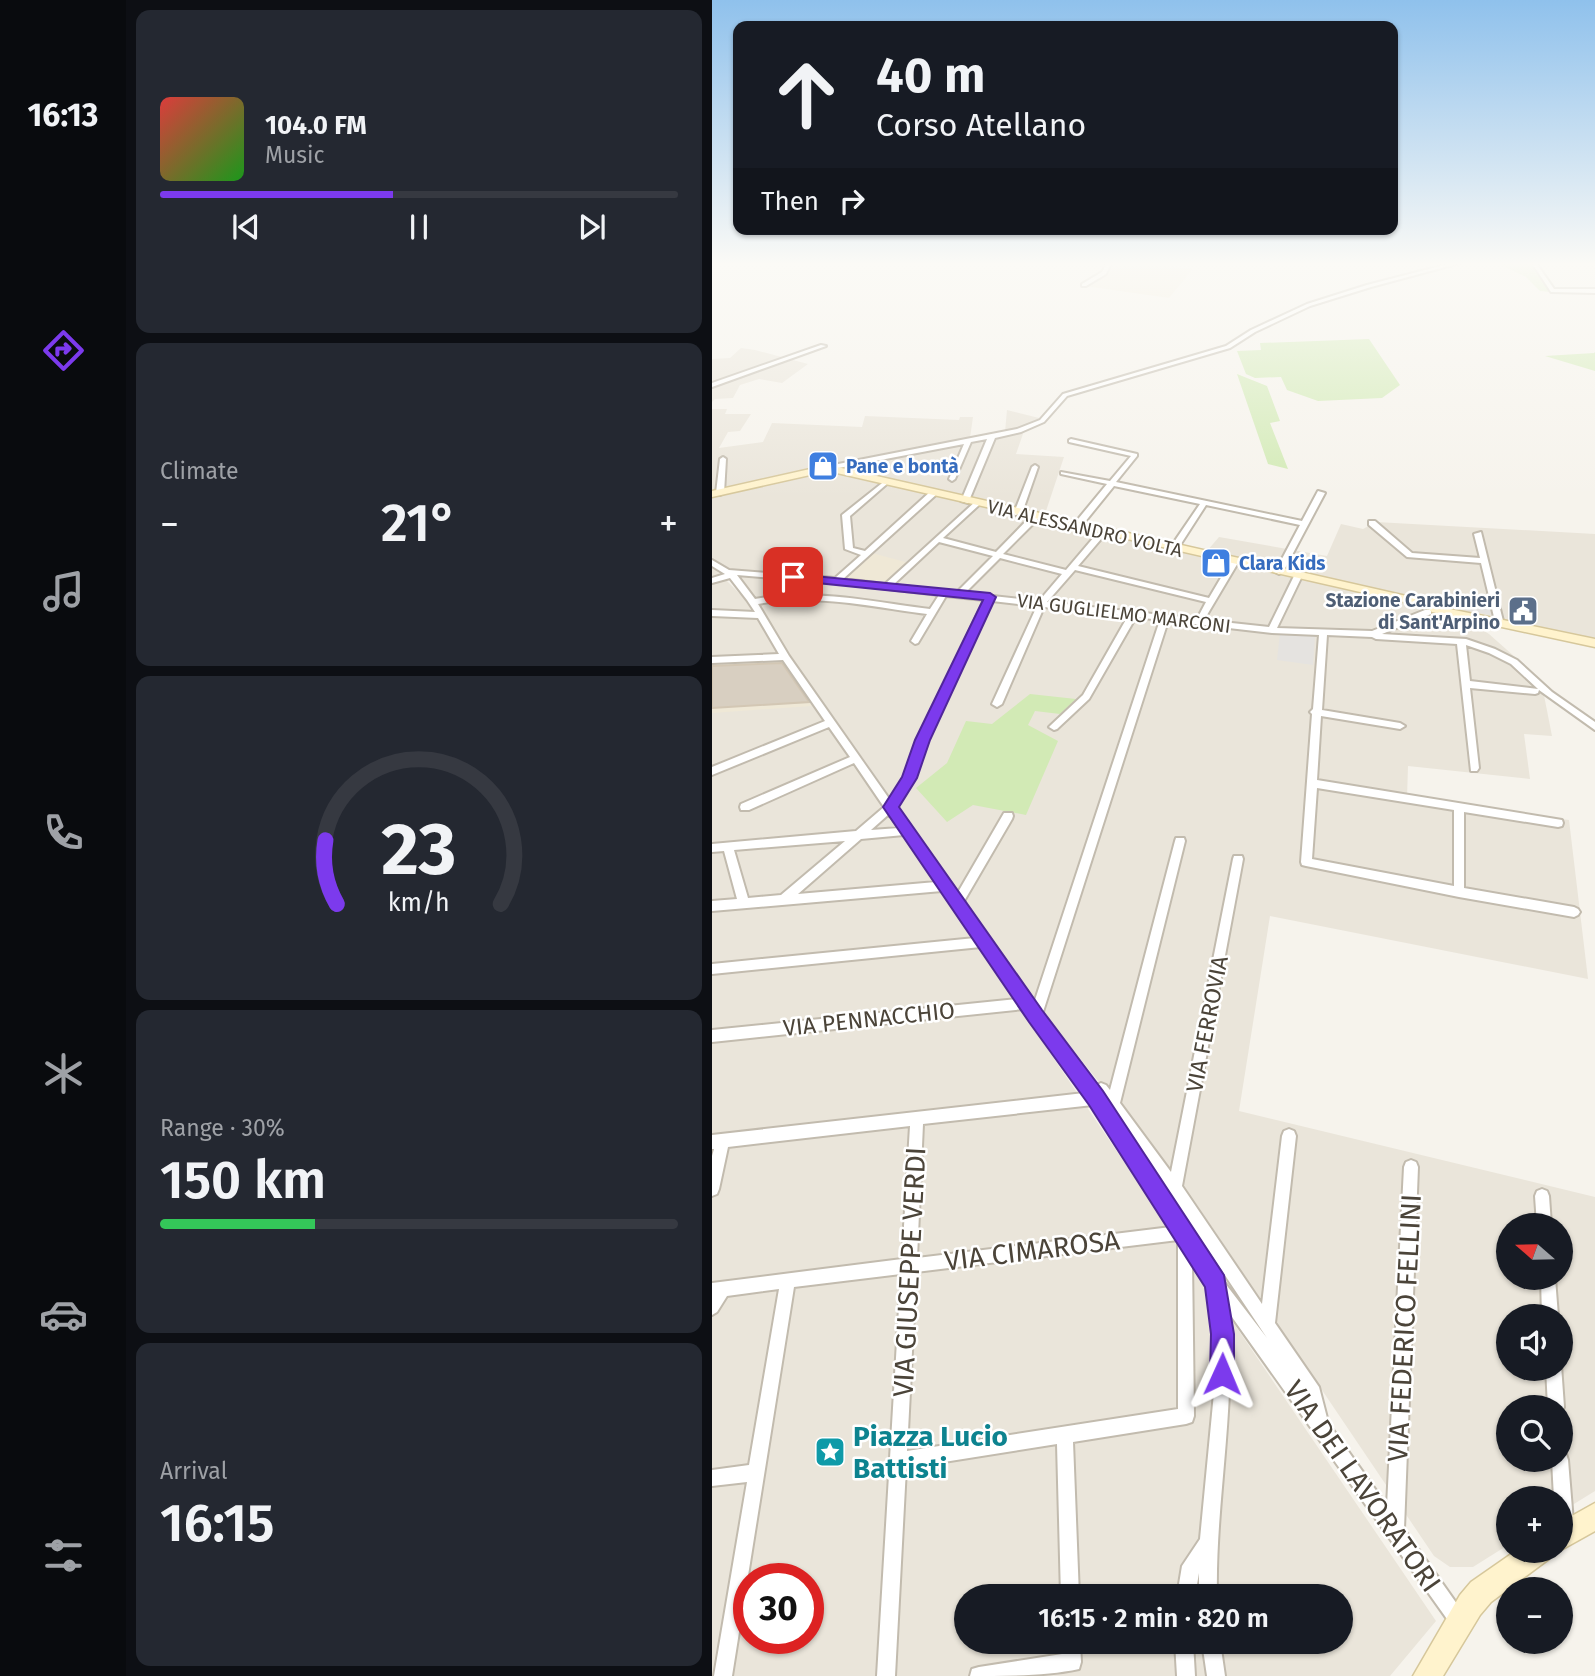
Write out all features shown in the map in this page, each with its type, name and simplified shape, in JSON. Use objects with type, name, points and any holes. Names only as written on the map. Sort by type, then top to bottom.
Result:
[{"type":"street","points":[[722,459],[716,494],[828,468],[1019,431],[1042,421],[1061,398],[1069,394],[1228,347],[1236,341]]},
{"type":"street","points":[[712,385],[823,346]]},
{"type":"street","points":[[887,586],[937,539],[970,502],[992,436]]},
{"type":"street","points":[[952,478],[968,440]]},
{"type":"street","points":[[1071,441],[1135,455],[1077,526]]},
{"type":"street","points":[[1018,513],[1035,467]]},
{"type":"street","name":"VIA ALESSANDRO VOLTA","points":[[828,468],[1298,576],[1424,610],[1500,621],[1595,643]]},
{"type":"street","points":[[1063,473],[1305,524]]},
{"type":"street","points":[[867,554],[849,549],[846,515],[886,482]]},
{"type":"street","points":[[837,581],[934,493]]},
{"type":"street","points":[[1279,572],[1321,493]]},
{"type":"street","points":[[1174,548],[1204,503]]},
{"type":"street","points":[[960,594],[1035,517]]},
{"type":"street","points":[[1372,523],[1410,555],[1485,561]]},
{"type":"street","points":[[997,704],[1042,603],[1103,532]]},
{"type":"street","points":[[1478,534],[1500,621]]},
{"type":"street","points":[[937,539],[1211,601]]},
{"type":"street","points":[[1199,622],[1235,561]]},
{"type":"street","name":"VIA DEI LAVORATORI","points":[[712,562],[738,583],[753,602],[758,615],[785,657],[1096,1098],[1216,1283],[1460,1622]]},
{"type":"street","points":[[712,581],[722,572]]},
{"type":"street","name":"VIA GUGLIELMO MARCONI","points":[[722,572],[887,586],[1323,634],[1373,634],[1424,610]]},
{"type":"street","points":[[738,583],[744,574]]},
{"type":"street","points":[[1272,630],[1298,576]]},
{"type":"street","points":[[915,641],[944,593]]},
{"type":"street","points":[[753,602],[767,598],[794,597],[932,612]]},
{"type":"street","points":[[783,900],[891,807],[909,778],[923,740],[990,597]]},
{"type":"street","points":[[712,613],[758,615]]},
{"type":"street","points":[[1054,727],[1086,697],[1134,614]]},
{"type":"street","points":[[1036,1016],[1165,618]]},
{"type":"street","points":[[1323,634],[1315,712],[1306,862],[1574,912]]},
{"type":"street","points":[[1373,634],[1387,638],[1477,645],[1514,663],[1549,694],[1595,727]]},
{"type":"street","points":[[1461,642],[1474,768]]},
{"type":"street","points":[[712,660],[785,657]]},
{"type":"street","points":[[1465,684],[1534,691]]},
{"type":"street","points":[[1315,712],[1400,726]]},
{"type":"street","points":[[712,771],[832,722]]},
{"type":"street","points":[[745,807],[857,758]]},
{"type":"street","points":[[1311,783],[1558,823]]},
{"type":"street","points":[[1459,807],[1459,892]]},
{"type":"street","points":[[957,902],[1008,816]]},
{"type":"street","points":[[712,848],[907,831]]},
{"type":"street","points":[[1112,1107],[1180,841]]},
{"type":"street","points":[[728,847],[744,904]]},
{"type":"street","name":"VIA FERROVIA","points":[[1175,1188],[1238,859]]},
{"type":"street","points":[[712,906],[945,886]]},
{"type":"street","points":[[712,969],[984,942]]},
{"type":"street","name":"VIA PENNACCHIO","points":[[712,1036],[1027,1003]]},
{"type":"street","points":[[712,1189],[717,1141],[1096,1098],[1101,1089],[1175,1188],[1313,1393],[1320,1426]]},
{"type":"street","name":"VIA GIUSEPPE VERDI","points":[[886,1676],[917,1119]]},
{"type":"street","points":[[1267,1325],[1289,1136]]},
{"type":"street","name":"VIA FEDERICO FELLINI","points":[[1394,1530],[1411,1167]]},
{"type":"street","points":[[1542,1196],[1543,1213]]},
{"type":"street","points":[[898,1461],[1186,1416],[1184,1232]]},
{"type":"street","name":"VIA CIMAROSA","points":[[717,1289],[1184,1232]]},
{"type":"street","points":[[723,1676],[788,1280]]},
{"type":"street","points":[[1208,1584],[1209,1541],[1222,1391],[1222,1334],[1216,1283]]},
{"type":"street","points":[[712,1307],[717,1289]]},
{"type":"street","points":[[1065,1435],[1070,1584]]},
{"type":"street","points":[[712,1478],[757,1472]]},
{"type":"street","points":[[1573,1530],[1595,1516]]},
{"type":"street","points":[[1188,1584],[1192,1566],[1209,1541]]},
{"type":"street","points":[[1427,1676],[1481,1591],[1521,1563]]},
{"type":"street","points":[[979,1676],[1072,1662],[1072,1654]]},
{"type":"street","points":[[1185,1654],[1186,1676]]},
{"type":"street","points":[[1212,1654],[1215,1676]]},
{"type":"shaded area","points":[[741,348],[808,364],[782,383],[759,379],[740,385],[733,398],[715,399],[712,402],[712,359],[730,358]]},
{"type":"shaded area","points":[[712,409],[727,409],[725,414],[751,414],[740,431],[728,432],[719,448],[763,442],[772,423],[862,427],[865,416],[959,420],[960,417],[973,417],[970,438],[1005,432],[1007,410],[1047,420],[1024,431],[1016,454],[1064,457],[1045,514],[1207,551],[1219,537],[1327,556],[1341,524],[1363,529],[1376,522],[1595,534],[1595,646],[1460,616],[1489,634],[1541,680],[1552,736],[1524,734],[1530,779],[1408,766],[1407,798],[1569,820],[1588,979],[1270,916],[1239,1111],[1595,1197],[1595,1491],[1573,1505],[1573,1486],[1496,1486],[1496,1553],[1473,1567],[1450,1567],[1434,1556],[1197,1205],[1035,1002],[764,614],[726,569],[712,558]]},
{"type":"shaded area","points":[[872,553],[909,563],[887,584],[845,580]]},
{"type":"shaded area","points":[[712,566],[748,602],[779,654],[1436,1621],[1390,1676],[712,1676]]},
{"type":"shaded area","points":[[1448,593],[1487,596],[1491,615],[1450,606]]},
{"type":"shaded area","points":[[1280,633],[1315,636],[1313,665],[1277,660]]},
{"type":"shaded area","points":[[782,660],[812,706],[712,713],[712,663]]},
{"type":"green space","points":[[1370,341],[1400,385],[1382,398],[1318,401],[1287,390],[1281,377],[1255,378],[1246,374],[1237,351],[1261,350],[1260,343]]},
{"type":"green space","points":[[1594,353],[1595,371],[1545,356]]},
{"type":"green space","points":[[1237,374],[1267,386],[1280,421],[1270,423],[1288,469],[1268,464]]},
{"type":"green space","points":[[1030,694],[1076,699],[1060,714],[1035,711],[1028,725],[1058,741],[1026,815],[973,805],[947,822],[916,788],[947,763],[966,721],[992,724]]},
{"type":"building","points":[[782,663],[809,702],[712,708],[712,666]]},
{"type":"place","name":"Pane e bontà","points":[[823,466]]},
{"type":"place","name":"Clara Kids","points":[[1216,563]]},
{"type":"place","name":"Stazione Carabinieri di Sant'Arpino","points":[[1523,611]]},
{"type":"place","name":"Piazza Lucio Battisti","points":[[830,1452]]},
{"type":"route","points":[[793,577],[990,597],[923,740],[909,778],[891,807],[1096,1098],[1216,1283],[1222,1334],[1222,1374]]}]
